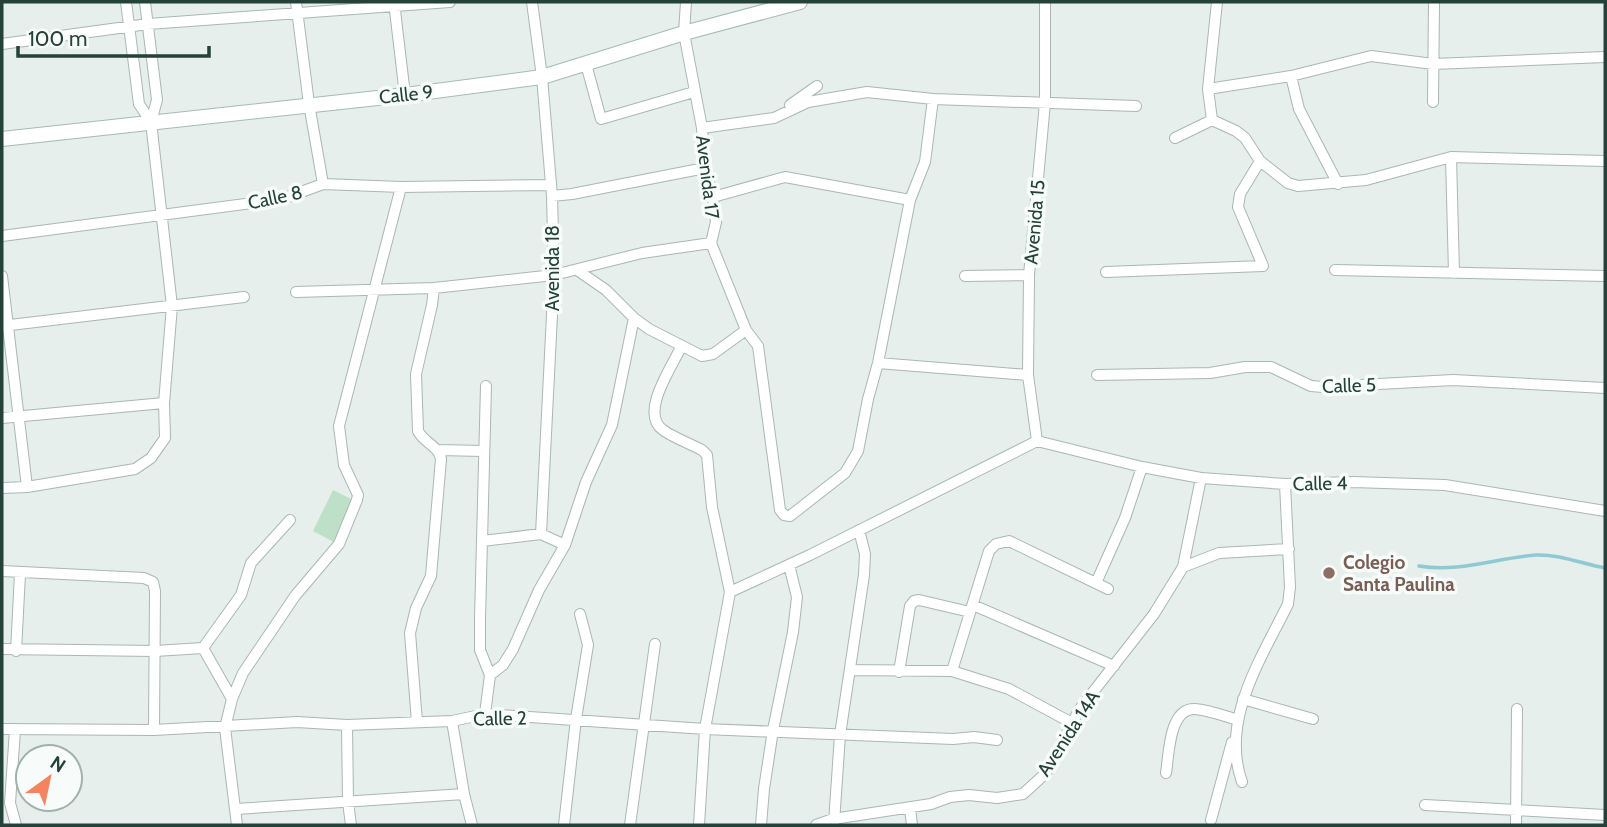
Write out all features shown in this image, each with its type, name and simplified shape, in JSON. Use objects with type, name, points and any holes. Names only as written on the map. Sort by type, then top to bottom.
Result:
[{"type":"street","points":[[126,2],[139,104],[151,122]]},
{"type":"street","points":[[2,488],[27,487],[135,469],[151,458],[164,438],[164,403],[172,306],[151,122],[157,100],[145,2]]},
{"type":"street","points":[[2,44],[129,26],[297,8],[450,2]]},
{"type":"street","name":"Avenida 18","points":[[531,2],[542,78],[551,190],[554,275],[541,534]]},
{"type":"street","name":"Avenida 17","points":[[686,2],[684,33],[716,222],[711,243],[746,330],[758,346],[780,510],[784,515],[790,516],[845,473],[858,451],[878,363]]},
{"type":"street","name":"Calle 9","points":[[2,139],[542,78],[684,33],[800,2]]},
{"type":"street","name":"Avenida 15","points":[[1037,441],[1028,375],[1029,275],[1045,103],[1045,2]]},
{"type":"street","points":[[1212,120],[1208,89],[1217,2]]},
{"type":"street","points":[[1433,102],[1434,2]]},
{"type":"street","points":[[394,4],[405,95]]},
{"type":"street","points":[[297,8],[309,104],[323,184]]},
{"type":"street","points":[[1208,89],[1291,76],[1371,56],[1433,64],[1605,57]]},
{"type":"street","points":[[586,64],[601,119],[694,92]]},
{"type":"street","points":[[1291,76],[1299,109],[1338,184]]},
{"type":"street","points":[[775,118],[817,86]]},
{"type":"street","points":[[702,128],[775,118],[808,102],[867,92],[933,99],[1136,106]]},
{"type":"street","points":[[933,99],[925,162],[910,200],[878,363],[1028,375]]},
{"type":"street","points":[[1175,138],[1212,120]]},
{"type":"street","points":[[1212,120],[1245,138],[1260,161],[1288,183],[1298,186],[1366,180],[1451,157],[1605,161]]},
{"type":"street","points":[[1451,157],[1454,273]]},
{"type":"street","points":[[1107,272],[1263,266],[1238,207],[1240,194],[1260,161]]},
{"type":"street","name":"Calle 8","points":[[2,236],[282,199],[323,184],[551,190],[572,194],[705,168]]},
{"type":"street","points":[[713,197],[785,177],[910,200]]},
{"type":"street","points":[[237,825],[225,728],[232,699],[243,673],[295,596],[339,544],[357,500],[358,495],[344,464],[338,426],[401,187]]},
{"type":"street","points":[[296,292],[434,288],[554,275],[642,253],[711,243]]},
{"type":"street","points":[[577,270],[606,290],[634,318],[702,356],[713,354],[746,330]]},
{"type":"street","points":[[1335,270],[1605,276]]},
{"type":"street","points":[[965,276],[1029,275]]},
{"type":"street","points":[[2,276],[5,326],[20,416],[27,487]]},
{"type":"street","points":[[417,722],[410,633],[416,608],[431,576],[441,459],[438,450],[418,431],[416,374],[434,288]]},
{"type":"street","points":[[5,326],[244,297]]},
{"type":"street","points":[[490,676],[503,666],[539,590],[565,545],[586,482],[612,425],[634,318]]},
{"type":"street","points":[[681,346],[653,404],[654,416],[661,429],[702,450],[706,455],[712,507],[730,592],[705,729],[699,825]]},
{"type":"street","name":"Calle 5","points":[[1097,375],[1210,373],[1245,367],[1270,367],[1311,386],[1323,387],[1453,380],[1605,388]]},
{"type":"street","points":[[485,714],[490,676],[480,650],[486,386]]},
{"type":"street","points":[[2,418],[164,403]]},
{"type":"street","points":[[730,592],[1037,441]]},
{"type":"street","name":"Calle 4","points":[[1037,441],[1142,467],[1200,478],[1285,484],[1353,482],[1444,485],[1605,511]]},
{"type":"street","points":[[438,450],[484,452]]},
{"type":"street","points":[[1096,583],[1125,518],[1142,467]]},
{"type":"street","points":[[1183,567],[1200,478]]},
{"type":"street","points":[[1211,820],[1243,699],[1288,604],[1290,587],[1285,484]]},
{"type":"street","points":[[203,648],[241,594],[251,563],[290,520]]},
{"type":"street","points":[[834,822],[840,735],[864,575],[865,554],[859,530]]},
{"type":"street","points":[[482,541],[541,534],[565,545]]},
{"type":"street","points":[[952,671],[989,551],[996,544],[1009,541],[1108,589]]},
{"type":"street","points":[[1183,567],[1219,553],[1289,549]]},
{"type":"street","points":[[761,825],[773,730],[793,632],[797,597],[789,565]]},
{"type":"street","name":"Avenida 14A","points":[[816,825],[959,796],[997,798],[1023,794],[1045,773],[1079,710],[1154,614],[1183,567]]},
{"type":"street","points":[[2,572],[144,578],[153,582],[154,730]]},
{"type":"street","points":[[16,651],[20,574]]},
{"type":"street","points":[[900,672],[910,606],[919,600],[972,609],[1114,666]]},
{"type":"street","points":[[564,825],[576,719],[589,645],[580,614]]},
{"type":"street","points":[[630,825],[655,644]]},
{"type":"street","points":[[203,648],[232,699]]},
{"type":"street","points":[[2,649],[155,651],[203,648]]},
{"type":"street","points":[[851,670],[952,671],[1009,689],[1072,723]]},
{"type":"street","points":[[1243,699],[1313,719]]},
{"type":"street","points":[[1166,772],[1174,727],[1182,712],[1193,709],[1238,720]]},
{"type":"street","points":[[1516,825],[1517,709]]},
{"type":"street","name":"Calle 2","points":[[2,729],[154,730],[225,728],[274,723],[452,721],[485,714],[643,726],[998,740]]},
{"type":"street","points":[[452,721],[472,825]]},
{"type":"street","points":[[347,724],[351,825]]},
{"type":"street","points":[[15,730],[6,802],[16,825]]},
{"type":"street","points":[[1235,732],[1237,770],[1242,782]]},
{"type":"street","points":[[236,809],[464,794]]},
{"type":"street","points":[[1425,805],[1605,815]]},
{"type":"street","points":[[910,808],[912,825]]},
{"type":"green space","points":[[333,490],[355,501],[334,542],[313,531]]},
{"type":"waterway","points":[[1419,566],[1449,568],[1545,555],[1605,568]]},
{"type":"place","name":"Colegio Santa Paulina","points":[[1329,573]]}]
